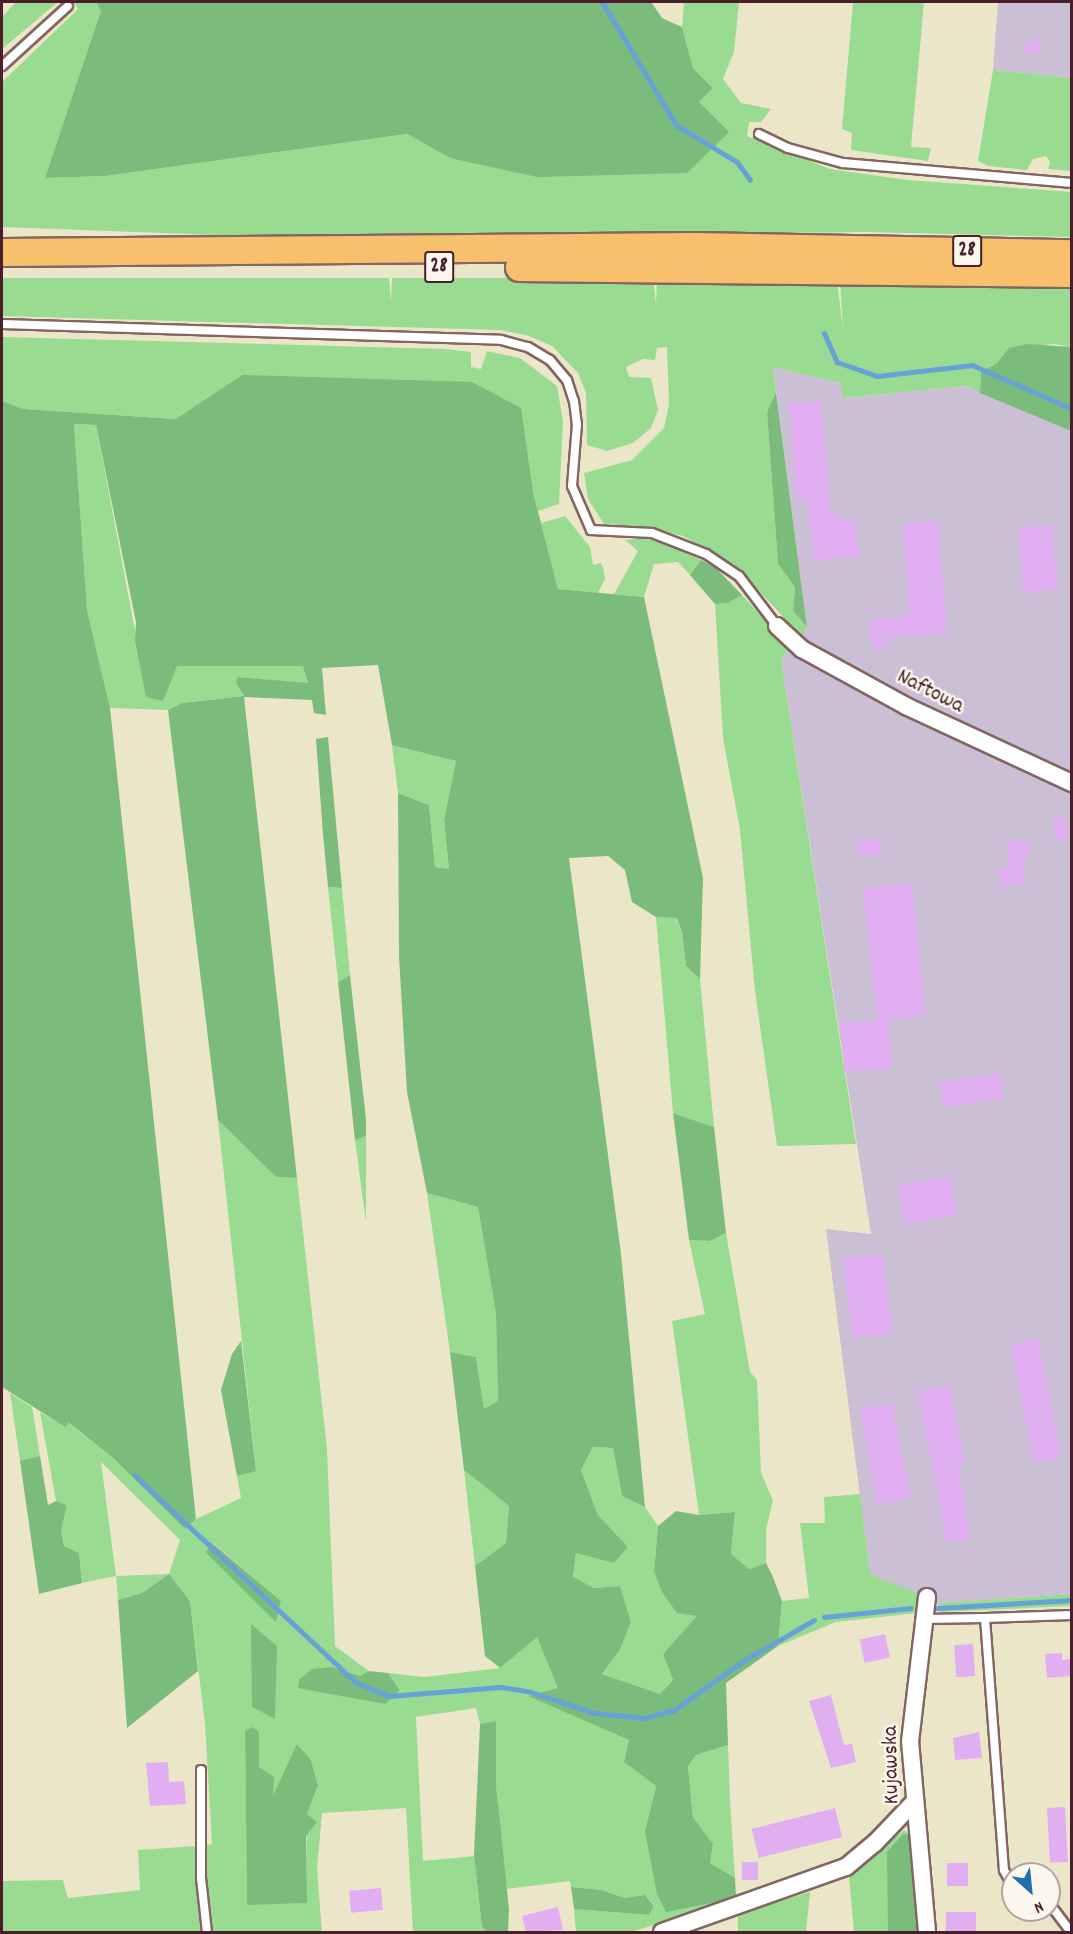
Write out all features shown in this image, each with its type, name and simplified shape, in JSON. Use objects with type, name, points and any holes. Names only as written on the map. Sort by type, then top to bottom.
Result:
[{"type":"main road","name":"28","points":[[2,256],[706,246],[1071,253]]},
{"type":"main road","name":"28","points":[[2,256],[1071,273]]},
{"type":"street","name":"Naftowa","points":[[777,626],[802,649],[906,706],[1071,783]]},
{"type":"street","name":"Kujawska","points":[[927,1597],[910,1741],[927,1932]]},
{"type":"street","points":[[662,1932],[846,1867],[875,1843],[914,1802]]},
{"type":"lane","points":[[2,66],[68,6]]},
{"type":"lane","points":[[759,134],[788,148],[853,164],[1071,183]]},
{"type":"lane","points":[[2,324],[501,340],[528,347],[550,360],[561,373],[574,401],[577,424],[572,486],[591,530],[652,533],[706,555],[739,576],[777,626]]},
{"type":"lane","points":[[924,1619],[1071,1615]]},
{"type":"lane","points":[[985,1618],[1003,1862]]},
{"type":"lane","points":[[201,1770],[201,1878],[207,1932]]},
{"type":"lane","points":[[1061,1919],[1071,1932]]},
{"type":"shaded area","points":[[998,2],[1071,2],[1071,78],[993,70]]},
{"type":"shaded area","points":[[773,367],[841,383],[844,398],[968,386],[1071,431],[1071,1594],[938,1603],[870,1574],[826,1229],[871,1234],[781,660],[807,627]]},
{"type":"green space","points":[[16,2],[58,2],[2,49],[2,17]]},
{"type":"green space","points":[[74,2],[96,2],[102,11],[45,178],[105,176],[407,134],[450,158],[699,102],[713,88],[693,68],[682,27],[684,2],[739,2],[734,52],[723,79],[741,103],[771,109],[761,122],[749,122],[747,136],[830,169],[907,180],[1072,192],[1071,237],[867,232],[267,237],[2,227],[2,82],[78,9]]},
{"type":"green space","points":[[96,2],[651,2],[662,18],[682,27],[693,68],[713,88],[699,102],[729,132],[687,173],[537,177],[450,158],[407,134],[105,176],[45,178],[101,11]]},
{"type":"green space","points":[[853,2],[924,2],[911,147],[931,148],[928,161],[851,150],[852,133],[842,129]]},
{"type":"green space","points":[[993,70],[1071,78],[1071,171],[1048,169],[1050,162],[1046,156],[1033,159],[1027,170],[988,166],[978,161]]},
{"type":"green space","points":[[2,278],[389,278],[391,301],[392,278],[653,278],[656,305],[657,280],[837,281],[843,329],[840,281],[1071,285],[1072,347],[1053,344],[1009,348],[997,363],[981,372],[980,393],[968,386],[843,398],[841,383],[773,367],[776,392],[767,412],[778,564],[795,587],[793,611],[807,627],[801,636],[735,565],[683,536],[646,527],[604,524],[588,499],[584,473],[632,460],[664,428],[669,405],[667,347],[657,348],[655,360],[643,359],[626,367],[629,377],[651,378],[658,410],[651,428],[633,443],[607,451],[587,445],[586,393],[578,373],[552,346],[529,336],[501,330],[2,316]]},
{"type":"green space","points":[[2,337],[446,349],[471,352],[471,367],[481,369],[487,351],[520,358],[557,386],[563,421],[559,504],[538,511],[533,492],[242,375],[177,419],[24,409],[2,401]]},
{"type":"green space","points":[[1028,344],[1071,347],[1071,431],[980,393],[981,372],[997,363],[1009,348]]},
{"type":"green space","points":[[242,375],[472,382],[521,408],[533,492],[558,589],[644,597],[703,878],[700,979],[686,966],[682,931],[676,918],[656,917],[632,902],[625,870],[608,856],[569,858],[621,1254],[645,1507],[622,1496],[613,1448],[593,1447],[581,1470],[598,1515],[628,1547],[614,1563],[576,1553],[573,1577],[594,1588],[620,1586],[631,1622],[620,1650],[602,1674],[660,1694],[673,1680],[663,1654],[697,1616],[677,1613],[662,1592],[654,1571],[658,1526],[676,1511],[699,1515],[735,1512],[731,1554],[749,1569],[766,1563],[782,1601],[778,1646],[726,1683],[728,1745],[696,1755],[688,1766],[693,1817],[713,1844],[710,1863],[735,1878],[736,1898],[666,1912],[657,1894],[645,1831],[656,1786],[624,1762],[629,1740],[528,1696],[558,1688],[537,1637],[500,1668],[485,1656],[475,1566],[506,1543],[509,1506],[464,1470],[450,1352],[476,1357],[484,1409],[498,1401],[496,1314],[478,1207],[427,1193],[407,1092],[399,956],[398,793],[429,805],[435,867],[449,869],[444,820],[456,761],[392,745],[378,665],[322,668],[326,715],[314,713],[312,700],[244,697],[297,1178],[276,1177],[218,1120],[168,710],[182,703],[244,696],[236,683],[237,677],[308,683],[303,666],[177,666],[163,701],[146,697],[135,640],[136,622],[96,425],[74,424],[87,610],[110,708],[196,1519],[185,1529],[113,1458],[69,1423],[65,1427],[2,1387],[2,401],[24,409],[176,419]]},
{"type":"green space","points":[[776,392],[807,627],[793,611],[795,587],[778,564],[767,412]]},
{"type":"green space","points":[[74,424],[96,425],[142,667],[171,679],[176,666],[304,666],[308,684],[237,677],[236,683],[244,696],[182,703],[168,710],[110,708],[87,610]]},
{"type":"green space","points":[[565,516],[590,547],[593,565],[601,563],[605,579],[598,593],[558,589],[541,523]]},
{"type":"green space","points":[[645,538],[675,547],[701,560],[690,575],[678,562],[654,564],[644,597],[614,594],[638,551],[625,540]]},
{"type":"green space","points":[[701,560],[716,568],[742,595],[728,603],[715,604],[690,575]]},
{"type":"green space","points":[[742,595],[790,648],[781,660],[856,1144],[777,1146],[755,991],[740,830],[723,738],[715,604],[728,603]]},
{"type":"green space","points":[[328,737],[342,888],[328,887],[323,834],[316,739]]},
{"type":"green space","points":[[392,745],[456,761],[444,820],[449,869],[435,867],[429,805],[398,793]]},
{"type":"green space","points":[[328,887],[342,888],[350,975],[338,982]]},
{"type":"green space","points":[[656,917],[675,918],[682,931],[686,966],[700,979],[714,1127],[673,1113]]},
{"type":"green space","points":[[350,975],[366,1119],[366,1136],[355,1140],[338,982]]},
{"type":"green space","points":[[673,1113],[714,1127],[726,1233],[710,1241],[689,1240]]},
{"type":"green space","points":[[218,1120],[276,1177],[297,1178],[327,1449],[335,1646],[369,1671],[360,1676],[332,1667],[299,1688],[336,1692],[400,1690],[388,1673],[424,1677],[500,1668],[537,1636],[559,1688],[529,1696],[629,1740],[624,1762],[656,1786],[645,1831],[736,1898],[731,1902],[631,1932],[576,1932],[574,1909],[649,1915],[654,1905],[645,1895],[625,1898],[601,1890],[571,1887],[570,1881],[505,1889],[496,1785],[496,1721],[480,1724],[476,1708],[416,1717],[423,1861],[474,1856],[482,1927],[487,1932],[413,1932],[406,1808],[322,1813],[317,1869],[322,1932],[213,1932],[207,1901],[206,1845],[212,1844],[205,1724],[190,1601],[169,1574],[180,1540],[101,1462],[116,1576],[82,1583],[79,1553],[64,1546],[61,1531],[67,1505],[56,1501],[40,1412],[65,1427],[68,1423],[113,1458],[185,1529],[196,1519],[241,1498],[237,1476],[256,1470]],"holes":[[[212,1542],[281,1601],[276,1621],[206,1553]],[[245,1731],[259,1732],[259,1767],[273,1798],[297,1745],[311,1760],[318,1785],[307,1814],[306,1903],[247,1904]]]},
{"type":"green space","points":[[366,1136],[366,1222],[355,1140]]},
{"type":"green space","points":[[427,1193],[478,1207],[496,1314],[498,1401],[484,1410],[476,1357],[450,1352]]},
{"type":"green space","points":[[726,1233],[750,1372],[757,1380],[761,1472],[773,1501],[766,1529],[766,1563],[749,1569],[731,1554],[735,1512],[699,1515],[672,1321],[705,1314],[689,1240],[710,1241]]},
{"type":"green space","points":[[241,1341],[256,1471],[237,1476],[221,1390],[232,1354]]},
{"type":"green space","points":[[10,1393],[32,1407],[40,1456],[32,1460],[20,1461]]},
{"type":"green space","points":[[593,1447],[613,1448],[622,1496],[645,1507],[658,1526],[654,1571],[698,1616],[663,1654],[673,1680],[660,1694],[602,1674],[620,1650],[631,1622],[620,1586],[594,1588],[573,1578],[576,1552],[614,1563],[628,1547],[598,1515],[581,1470]]},
{"type":"green space","points":[[40,1456],[48,1505],[56,1501],[67,1505],[61,1531],[64,1546],[79,1553],[82,1583],[39,1594],[20,1461]]},
{"type":"green space","points":[[464,1470],[509,1506],[506,1543],[475,1566]]},
{"type":"green space","points":[[860,1494],[870,1574],[922,1595],[917,1613],[836,1622],[778,1646],[782,1601],[809,1598],[800,1523],[825,1523],[824,1497]]},
{"type":"green space","points":[[211,1542],[281,1601],[276,1622],[206,1553]]},
{"type":"green space","points":[[169,1574],[142,1593],[118,1600],[116,1576]]},
{"type":"green space","points":[[169,1574],[190,1601],[198,1671],[127,1728],[118,1600],[142,1593]]},
{"type":"green space","points":[[1071,1594],[1071,1606],[940,1612],[938,1603]]},
{"type":"green space","points":[[251,1624],[277,1646],[275,1719],[252,1707]]},
{"type":"green space","points":[[332,1667],[360,1676],[369,1671],[388,1673],[400,1690],[385,1704],[298,1688],[299,1680],[312,1669]]},
{"type":"green space","points":[[496,1721],[496,1785],[509,1909],[508,1932],[487,1932],[482,1927],[474,1856],[480,1724]]},
{"type":"green space","points":[[253,1727],[259,1732],[259,1767],[274,1777],[273,1796],[297,1744],[311,1760],[318,1785],[307,1814],[317,1822],[306,1836],[307,1903],[247,1905],[245,1731]]},
{"type":"green space","points":[[728,1745],[735,1878],[710,1863],[713,1844],[693,1817],[688,1766],[696,1755]]},
{"type":"green space","points":[[904,1830],[912,1835],[889,1914],[888,1932],[854,1932],[849,1876]]},
{"type":"green space","points":[[903,1834],[912,1835],[920,1932],[888,1932],[887,1852]]},
{"type":"green space","points":[[197,1846],[203,1932],[2,1932],[2,1881],[63,1880],[68,1898],[140,1890],[138,1850]]},
{"type":"green space","points":[[571,1887],[601,1890],[625,1898],[645,1895],[654,1906],[649,1915],[574,1909]]},
{"type":"green space","points":[[810,1892],[806,1932],[738,1932],[738,1914]]},
{"type":"building","points":[[1026,40],[1040,40],[1040,54],[1026,54]]},
{"type":"building","points":[[821,401],[831,511],[843,520],[854,519],[859,556],[814,561],[807,500],[797,501],[789,404]]},
{"type":"building","points":[[938,521],[947,633],[887,638],[888,648],[872,650],[869,620],[910,616],[903,524]]},
{"type":"building","points":[[1052,525],[1058,590],[1024,593],[1018,528]]},
{"type":"building","points":[[1065,818],[1068,839],[1055,841],[1052,820]]},
{"type":"building","points":[[858,839],[881,839],[881,855],[858,855]]},
{"type":"building","points":[[1028,840],[1029,857],[1023,858],[1025,884],[1000,886],[998,868],[1010,867],[1007,842]]},
{"type":"building","points":[[912,883],[926,1015],[877,1020],[863,888]]},
{"type":"building","points":[[888,1019],[892,1068],[844,1072],[840,1023]]},
{"type":"building","points":[[1000,1073],[1004,1098],[944,1107],[940,1083]]},
{"type":"building","points":[[949,1175],[957,1214],[905,1225],[897,1186]]},
{"type":"building","points":[[883,1254],[893,1333],[853,1338],[843,1259]]},
{"type":"building","points":[[1038,1339],[1061,1457],[1033,1462],[1011,1344]]},
{"type":"building","points":[[950,1385],[965,1464],[958,1466],[971,1539],[947,1543],[917,1391]]},
{"type":"building","points":[[892,1403],[911,1498],[878,1505],[860,1409]]},
{"type":"building","points":[[885,1634],[890,1657],[865,1663],[860,1639]]},
{"type":"building","points":[[973,1644],[975,1676],[956,1677],[954,1645]]},
{"type":"building","points":[[1062,1653],[1062,1660],[1070,1659],[1071,1676],[1047,1678],[1045,1654]]},
{"type":"building","points":[[831,1695],[844,1745],[852,1744],[856,1762],[831,1768],[809,1701]]},
{"type":"building","points":[[979,1732],[982,1758],[955,1760],[953,1738]]},
{"type":"building","points":[[168,1762],[169,1782],[184,1781],[186,1804],[150,1806],[146,1763]]},
{"type":"building","points":[[1065,1807],[1068,1862],[1050,1862],[1047,1808]]},
{"type":"building","points":[[835,1808],[842,1837],[759,1858],[752,1829]]},
{"type":"building","points":[[742,1862],[758,1862],[758,1880],[742,1880]]},
{"type":"building","points":[[947,1863],[968,1863],[968,1886],[947,1886]]},
{"type":"building","points":[[381,1888],[383,1910],[351,1913],[349,1891]]},
{"type":"building","points":[[558,1907],[563,1930],[526,1932],[522,1916]]},
{"type":"building","points":[[946,1912],[976,1912],[976,1932],[946,1932]]},
{"type":"waterway","points":[[602,2],[676,125],[737,162],[750,180]]},
{"type":"waterway","points":[[824,333],[837,362],[877,376],[972,365],[1072,409]]},
{"type":"waterway","points":[[134,1475],[355,1682],[389,1696],[501,1687],[531,1692],[594,1713],[644,1718],[674,1710],[743,1661],[814,1620]]},
{"type":"waterway","points":[[937,1608],[1072,1600]]},
{"type":"waterway","points":[[824,1617],[911,1608]]}]
